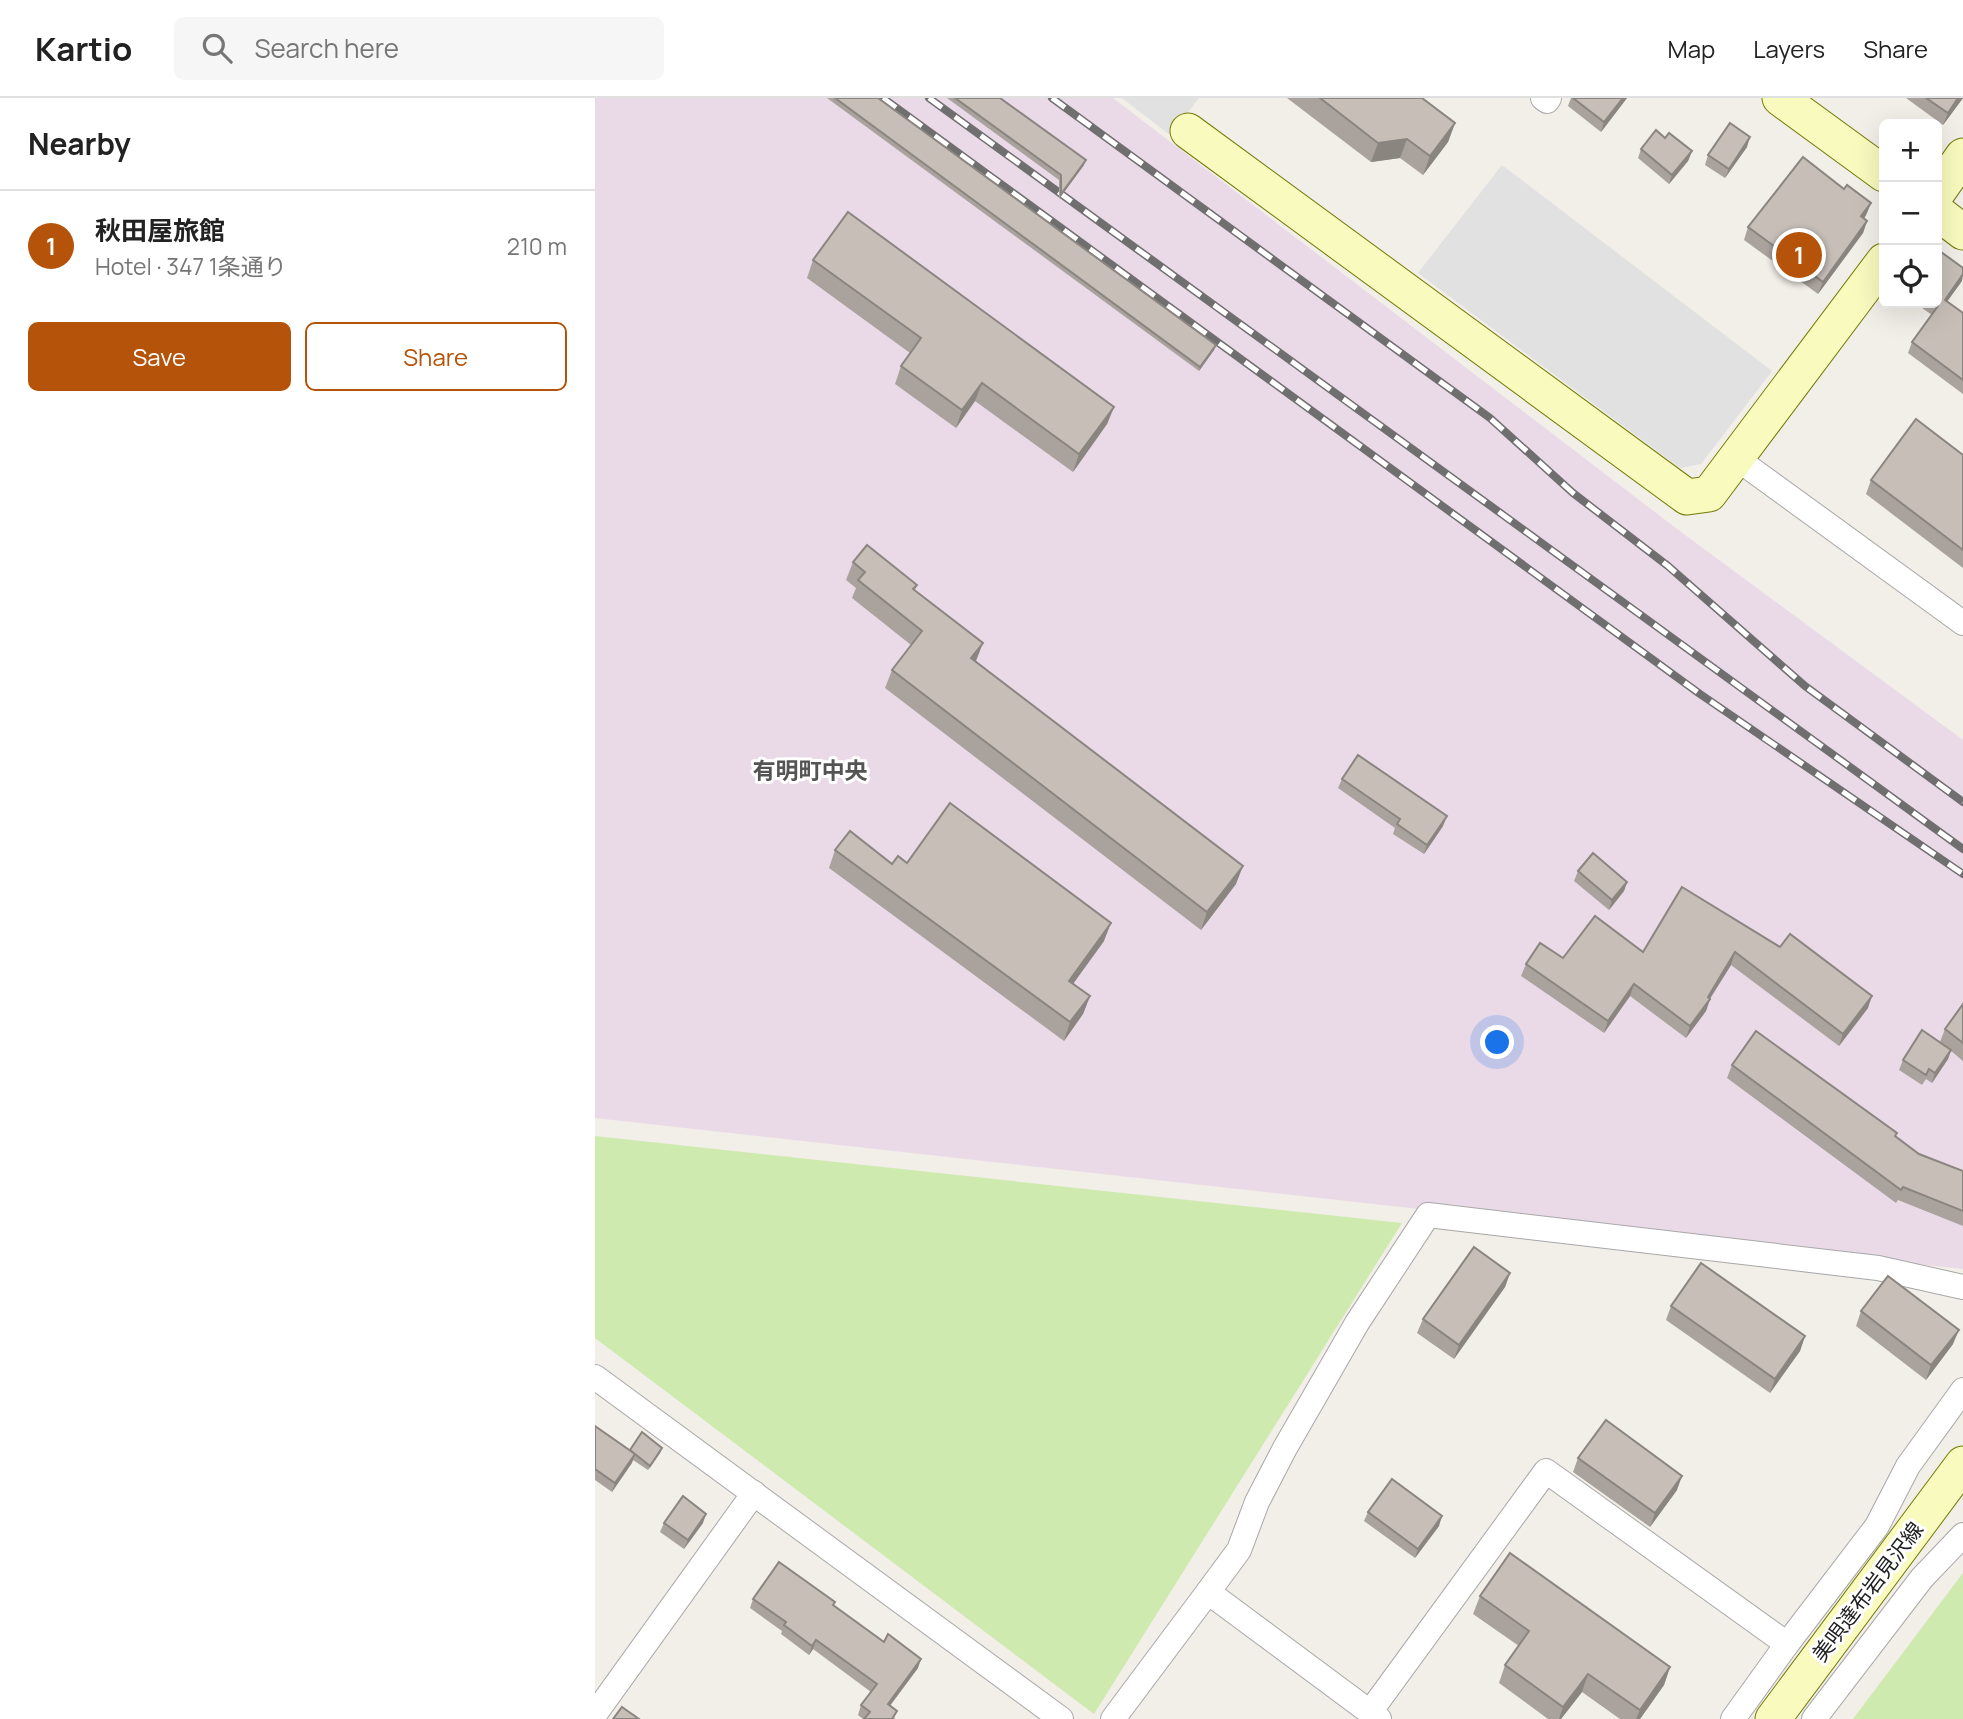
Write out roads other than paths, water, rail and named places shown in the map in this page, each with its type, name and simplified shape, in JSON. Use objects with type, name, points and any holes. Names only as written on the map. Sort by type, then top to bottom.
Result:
[{"type":"street","points":[[1780,98],[1879,170]]},
{"type":"street","points":[[1188,131],[1687,497],[1709,494],[1879,268]]},
{"type":"street","points":[[1942,185],[1963,156]]},
{"type":"street","points":[[1942,216],[1963,232]]},
{"type":"street","points":[[1736,458],[1963,623]]},
{"type":"street","points":[[1113,1719],[1239,1550],[1257,1502],[1285,1448],[1385,1277],[1428,1215],[1878,1268],[1963,1287]]},
{"type":"street","points":[[595,1377],[1061,1719]]},
{"type":"street","points":[[1733,1719],[1877,1526],[1908,1466],[1963,1390]]},
{"type":"street","name":"美唄達布岩見沢線","points":[[1773,1719],[1963,1464]]},
{"type":"street","points":[[1207,1592],[1374,1716],[1546,1471],[1787,1644]]},
{"type":"street","points":[[595,1714],[754,1493]]},
{"type":"street","points":[[1814,1719],[1922,1578],[1963,1535]]},
{"type":"railway","points":[[883,98],[1700,694],[1963,874]]},
{"type":"railway","points":[[929,98],[1963,849]]},
{"type":"railway","points":[[1052,98],[1490,418],[1573,493],[1668,566],[1805,686],[1963,802]]},
{"type":"place","name":"秋田屋旅館","points":[[1799,255]]},
{"type":"district","name":"有明町中央","points":[[810,771]]}]
